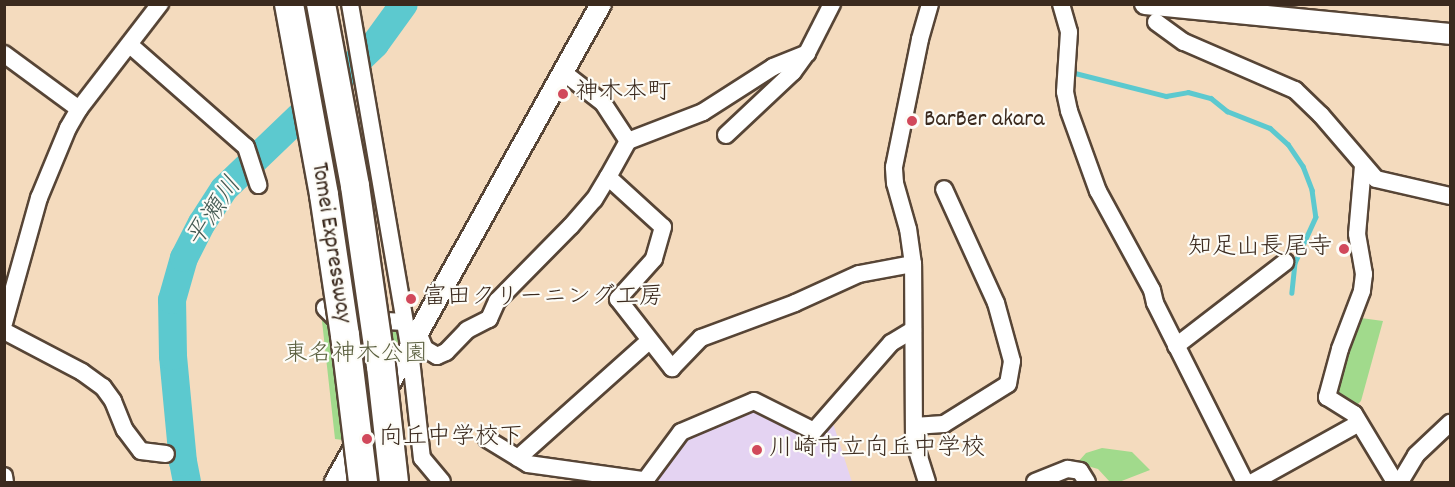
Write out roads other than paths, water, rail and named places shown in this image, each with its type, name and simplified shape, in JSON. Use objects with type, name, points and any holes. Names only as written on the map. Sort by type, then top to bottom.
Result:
[{"type":"highway","name":"Tomei Expressway","points":[[289,4],[327,218],[345,335],[363,483]]},
{"type":"highway","name":"Tomei Expressway","points":[[321,4],[355,186],[381,366],[394,483]]},
{"type":"street","points":[[4,323],[50,166],[79,109],[160,4]]},
{"type":"street","points":[[350,4],[404,322],[415,343],[422,458],[442,483]]},
{"type":"street","points":[[335,483],[415,343],[601,4]]},
{"type":"street","points":[[726,135],[794,72],[807,53],[832,4]]},
{"type":"street","points":[[927,483],[914,441],[913,264],[908,229],[895,183],[894,167],[920,39],[930,4]]},
{"type":"street","points":[[1061,4],[1069,32],[1065,92],[1076,132],[1098,191],[1152,290],[1176,346],[1200,388],[1245,483]]},
{"type":"street","points":[[1145,4],[1450,34]]},
{"type":"street","points":[[1156,22],[1184,42],[1295,90],[1321,115],[1376,179],[1450,196]]},
{"type":"street","points":[[130,45],[246,147],[257,182]]},
{"type":"street","points":[[415,343],[437,356],[446,352],[467,330],[489,318],[497,301],[594,200],[628,141],[703,112],[773,67],[807,53]]},
{"type":"street","points":[[4,54],[79,109]]},
{"type":"street","points":[[563,72],[603,104],[628,141]]},
{"type":"street","points":[[1363,166],[1357,234],[1364,274],[1362,291],[1327,397],[1354,414],[1397,483],[1416,455],[1450,423]]},
{"type":"street","points":[[608,177],[663,227],[654,259],[618,299],[672,368],[701,338],[795,303],[859,274],[913,264]]},
{"type":"street","points":[[914,426],[944,424],[1008,384],[1012,361],[996,303],[944,189]]},
{"type":"street","points":[[1176,346],[1285,262]]},
{"type":"street","points":[[325,308],[336,318],[404,322]]},
{"type":"street","points":[[487,439],[528,464],[644,481],[681,432],[754,401],[814,431],[891,343],[913,330]]},
{"type":"street","points":[[4,331],[82,372],[104,387],[113,401],[125,430],[141,451],[166,454]]},
{"type":"street","points":[[519,458],[649,341]]},
{"type":"street","points":[[1253,483],[1359,423]]},
{"type":"street","points":[[1035,483],[1068,469],[1080,471],[1087,483]]},
{"type":"street","points":[[4,476],[5,483]]},
{"type":"waterway","name":"平瀬川","points":[[187,482],[173,356],[172,300],[184,258],[202,223],[224,189],[375,44],[404,4]]},
{"type":"waterway","points":[[1075,73],[1166,96],[1188,92],[1211,98],[1227,111],[1270,128],[1288,144],[1303,166],[1312,190],[1316,217],[1295,263],[1292,293]]},
{"type":"place","name":"神木本町","points":[[563,94]]},
{"type":"place","name":"BarBer akara","points":[[912,121]]},
{"type":"place","name":"知足山長尾寺","points":[[1344,249]]},
{"type":"place","name":"富田クリーニング工房","points":[[411,299]]},
{"type":"place","name":"向丘中学校下","points":[[367,439]]},
{"type":"place","name":"川崎市立向丘中学校","points":[[757,450]]},
{"type":"park label","name":"東名神木公園","points":[[356,356]]}]
